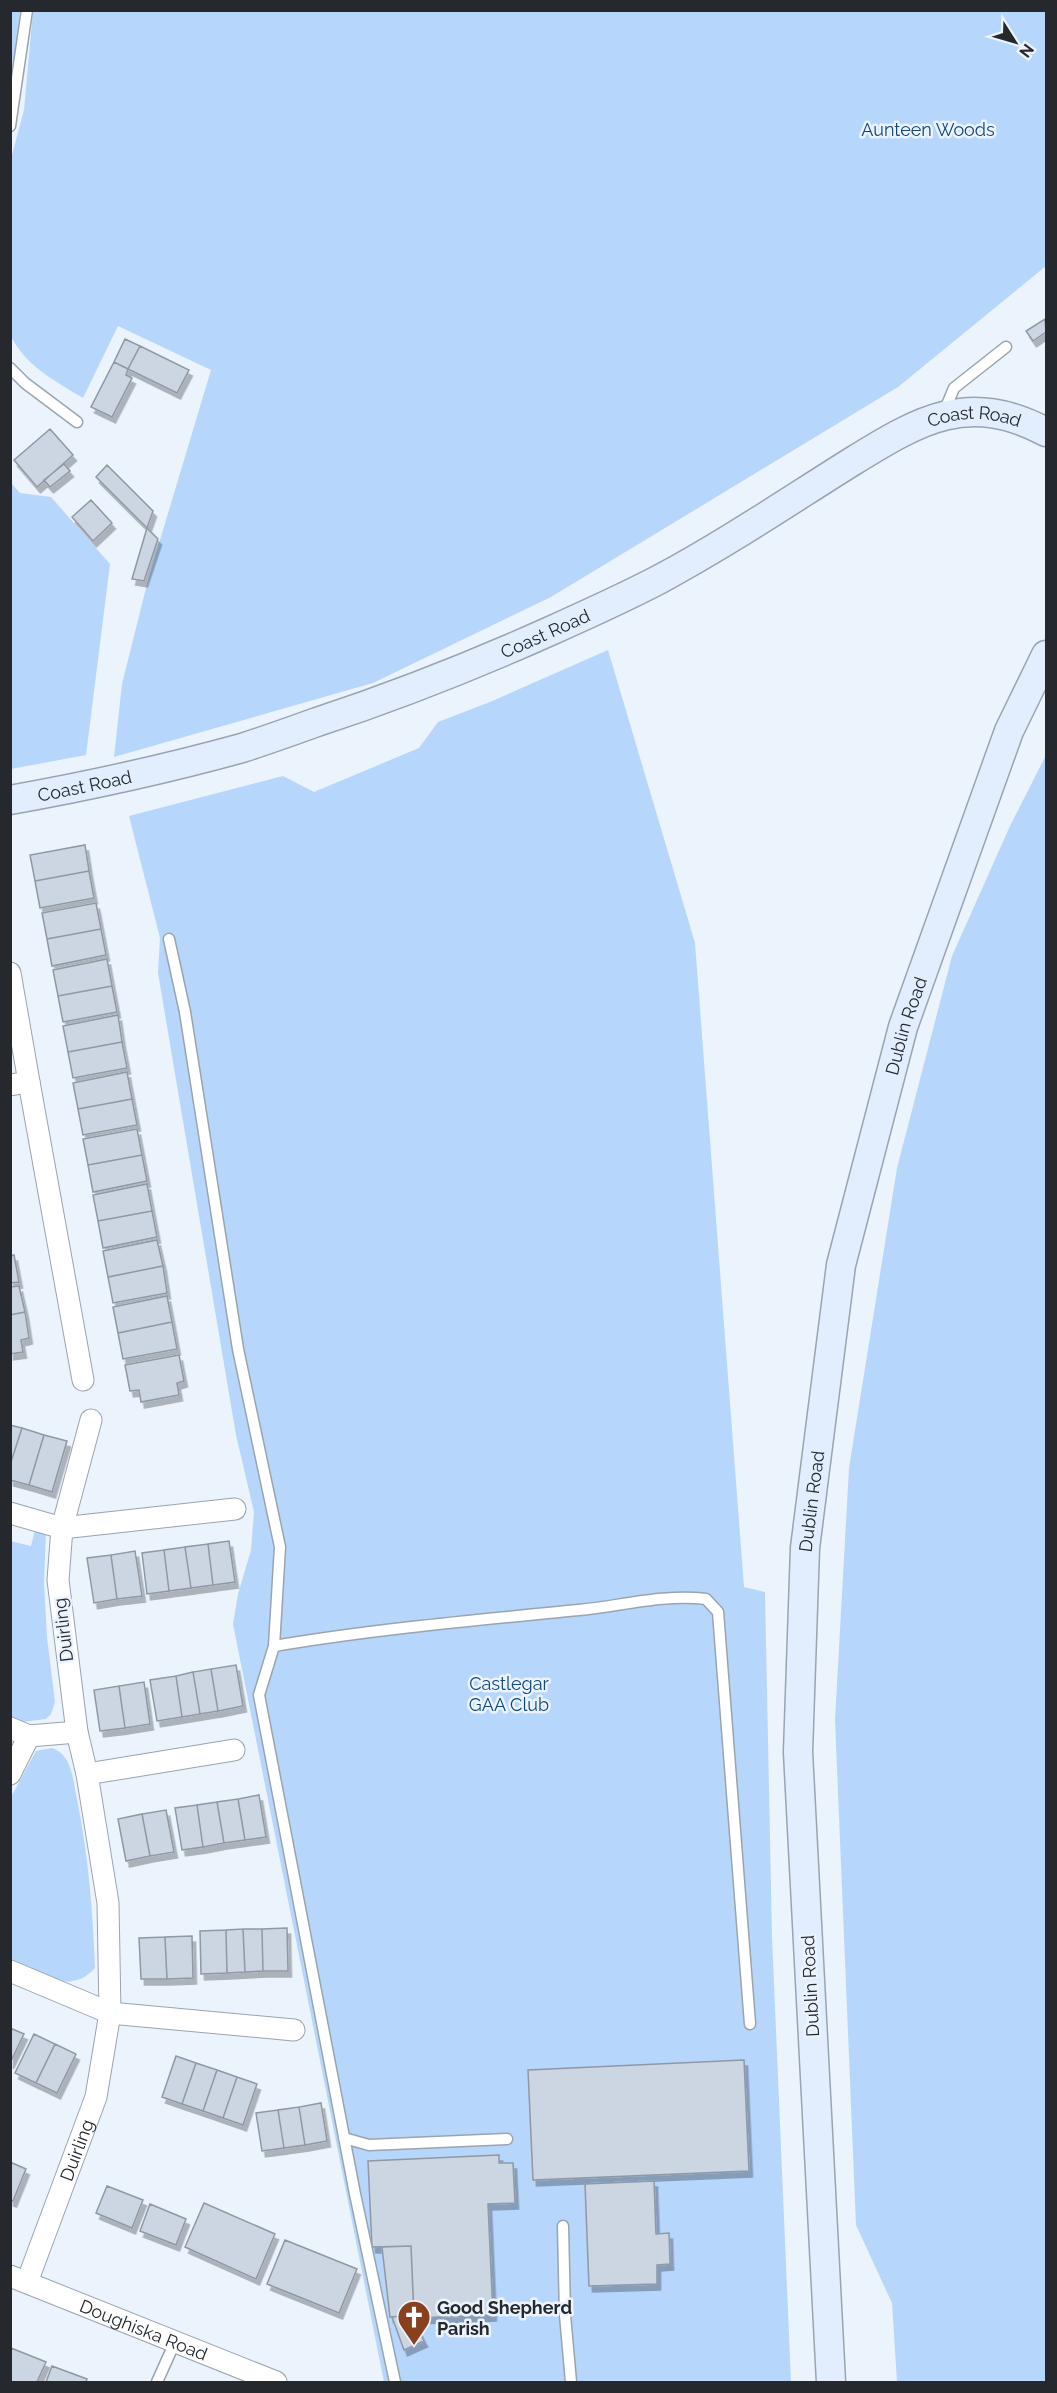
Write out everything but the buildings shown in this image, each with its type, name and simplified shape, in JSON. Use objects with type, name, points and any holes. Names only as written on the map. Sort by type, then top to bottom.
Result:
[{"type":"main road","name":"Coast Road","points":[[10,800],[120,779],[244,747],[460,671],[659,580],[740,534],[887,440],[943,416],[963,411],[1003,413],[1024,420],[1047,432]]},
{"type":"main road","name":"Dublin Road","points":[[831,2382],[798,1752],[808,1524],[841,1265],[903,1027],[1009,731],[1047,655]]},
{"type":"street","points":[[10,973],[20,1083],[83,1380]]},
{"type":"street","name":"Duirling","points":[[19,2279],[96,2097],[110,2013],[108,1903],[87,1774],[77,1732],[58,1580],[62,1528],[91,1420]]},
{"type":"street","points":[[10,1513],[62,1528],[235,1509]]},
{"type":"street","points":[[10,1774],[20,1732],[77,1732]]},
{"type":"street","points":[[87,1774],[234,1750]]},
{"type":"street","points":[[10,1971],[110,2013],[294,2030]]},
{"type":"street","name":"Doughiska Road","points":[[19,2279],[276,2382]]},
{"type":"lane","points":[[10,126],[27,10]]},
{"type":"lane","points":[[943,416],[954,388],[1006,347]]},
{"type":"lane","points":[[10,368],[25,383],[77,422]]},
{"type":"lane","points":[[169,939],[185,1012],[237,1349],[280,1547],[274,1646],[259,1695],[344,2138],[395,2382]]},
{"type":"lane","points":[[274,1646],[350,1633],[592,1609],[680,1596],[706,1599],[718,1612],[750,2024]]},
{"type":"lane","points":[[344,2138],[369,2145],[507,2139]]},
{"type":"lane","points":[[563,2226],[571,2382]]},
{"type":"lane","points":[[157,2382],[175,2342]]},
{"type":"green space","points":[[11,11],[20,11],[11,100]]},
{"type":"green space","name":"Aunteen Woods","points":[[33,11],[1046,11],[1046,266],[898,387],[551,597],[373,683],[114,757],[122,684],[148,580],[211,370],[118,326],[83,398],[41,371],[23,355],[10,334],[11,159],[24,110]]},
{"type":"green space","points":[[11,483],[20,493],[51,497],[110,564],[86,755],[11,769]]},
{"type":"green space","name":"Castlegar GAA Club","points":[[608,650],[695,943],[744,1587],[765,1592],[772,1937],[791,2382],[384,2382],[233,1624],[238,1594],[251,1550],[254,1512],[236,1435],[158,973],[160,938],[129,816],[283,776],[314,792],[419,748],[438,722],[490,702]]},
{"type":"green space","points":[[1046,755],[1046,2382],[897,2382],[892,2303],[856,2225],[835,1720],[849,1468],[897,1168],[952,956],[1010,826]]},
{"type":"green space","points":[[36,1526],[46,1532],[44,1583],[47,1637],[55,1702],[51,1714],[46,1719],[22,1722],[11,1717],[10,1541],[31,1546]]},
{"type":"green space","points":[[52,1748],[65,1757],[73,1778],[87,1862],[94,1947],[95,1968],[75,1981],[65,1982],[43,1976],[11,1961],[10,1799],[36,1751]]},
{"type":"place","name":"Good Shepherd Parish","points":[[414,2346]]}]
